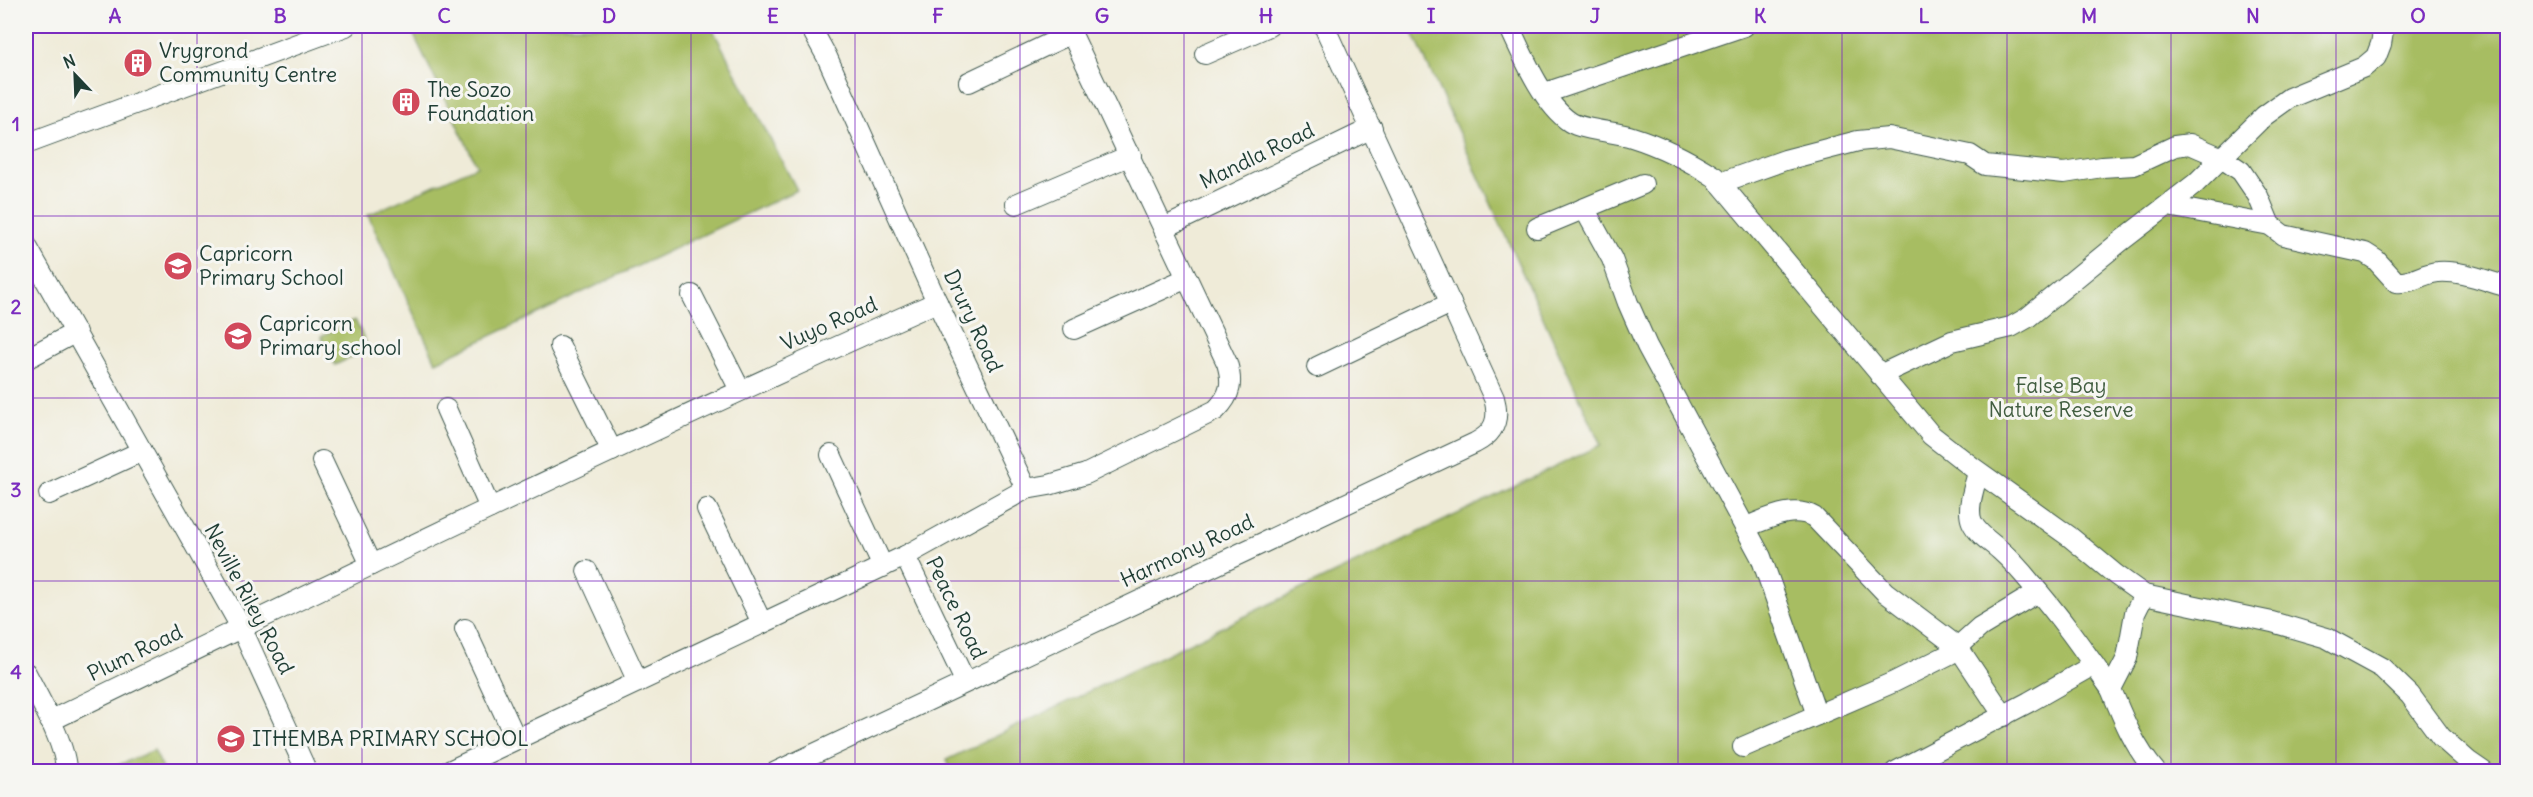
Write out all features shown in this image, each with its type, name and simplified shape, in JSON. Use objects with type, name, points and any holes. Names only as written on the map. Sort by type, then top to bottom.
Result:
[{"type":"street","points":[[26,144],[346,26]]},
{"type":"street","name":"Drury Road","points":[[810,26],[827,57],[937,302],[1026,489]]},
{"type":"street","points":[[1205,54],[1269,26]]},
{"type":"street","name":"Harmony Road","points":[[776,771],[1484,439],[1496,422],[1498,412],[1494,398],[1324,26]]},
{"type":"street","points":[[1509,26],[1531,74],[1571,123],[1634,137],[1692,162],[1720,183],[1931,435],[1978,472],[2070,537],[2144,595],[2272,622],[2327,638],[2382,668],[2410,695],[2441,737],[2468,761],[2484,771]]},
{"type":"street","points":[[1545,93],[1744,26]]},
{"type":"street","points":[[1880,375],[1952,341],[2011,327],[2028,318],[2223,159],[2264,116],[2289,98],[2364,67],[2376,57],[2384,26]]},
{"type":"street","points":[[447,771],[478,765],[516,739],[883,567],[1026,489],[1049,486],[1086,474],[1216,410],[1226,401],[1231,389],[1231,377],[1227,363],[1185,279],[1131,155],[1070,29],[969,82]]},
{"type":"street","name":"Mandla Road","points":[[1164,228],[1372,128]]},
{"type":"street","points":[[1720,183],[1785,160],[1858,141],[1888,138],[1970,154],[1985,165],[2064,173],[2134,165],[2175,146],[2190,144],[2223,159],[2241,171],[2258,196],[2270,225],[2283,235],[2365,253],[2376,260],[2397,282],[2404,283],[2435,272],[2448,272],[2508,287]]},
{"type":"street","points":[[1016,204],[1131,155]]},
{"type":"street","points":[[1537,228],[1642,184]]},
{"type":"street","points":[[2168,206],[2270,225]]},
{"type":"street","points":[[1584,208],[1612,259],[1647,345],[1761,557],[1817,715]]},
{"type":"street","name":"Neville Riley Road","points":[[26,245],[241,627],[308,771]]},
{"type":"street","points":[[1074,329],[1185,279]]},
{"type":"street","points":[[692,295],[740,390]]},
{"type":"street","name":"Vuyo Road","points":[[241,627],[740,390],[937,302]]},
{"type":"street","points":[[1317,368],[1450,303]]},
{"type":"street","points":[[26,359],[76,332]]},
{"type":"street","points":[[560,346],[612,451]]},
{"type":"street","points":[[446,409],[490,508]]},
{"type":"street","points":[[48,494],[142,451]]},
{"type":"street","points":[[831,455],[883,567]]},
{"type":"street","points":[[322,461],[370,565]]},
{"type":"street","points":[[1978,472],[1971,507],[1972,523],[1981,535],[2002,552],[2070,630],[2111,689],[2126,727],[2144,757],[2156,771]]},
{"type":"street","points":[[707,509],[762,623]]},
{"type":"street","points":[[1746,527],[1794,511],[1804,511],[1815,516],[1886,592],[1958,647],[2004,716]]},
{"type":"street","name":"Peace Road","points":[[905,556],[964,681]]},
{"type":"street","points":[[586,571],[638,682]]},
{"type":"street","points":[[1743,747],[1894,682],[1950,654],[1980,627],[2038,592]]},
{"type":"street","points":[[2111,689],[2127,658],[2135,613],[2144,595]]},
{"type":"street","name":"Plum Road","points":[[50,721],[241,627]]},
{"type":"street","points":[[465,629],[516,739]]},
{"type":"street","points":[[1895,771],[2004,716],[2094,665]]},
{"type":"street","points":[[26,673],[50,721],[64,758],[66,771]]},
{"type":"green space","points":[[711,26],[797,190],[436,362],[368,215],[477,166],[410,27]]},
{"type":"green space","name":"False Bay Nature Reserve","points":[[1410,26],[2507,26],[2507,771],[951,772],[946,760],[1601,445]]},
{"type":"green space","points":[[355,320],[369,349],[335,365],[321,336]]},
{"type":"green space","points":[[154,750],[164,771],[105,771]]},
{"type":"place","name":"Vrygrond Community Centre","points":[[138,63]]},
{"type":"place","name":"The Sozo Foundation","points":[[406,102]]},
{"type":"place","name":"Capricorn Primary School","points":[[178,266]]},
{"type":"place","name":"Capricorn Primary school","points":[[238,336]]},
{"type":"place","name":"ITHEMBA PRIMARY SCHOOL","points":[[231,739]]}]
